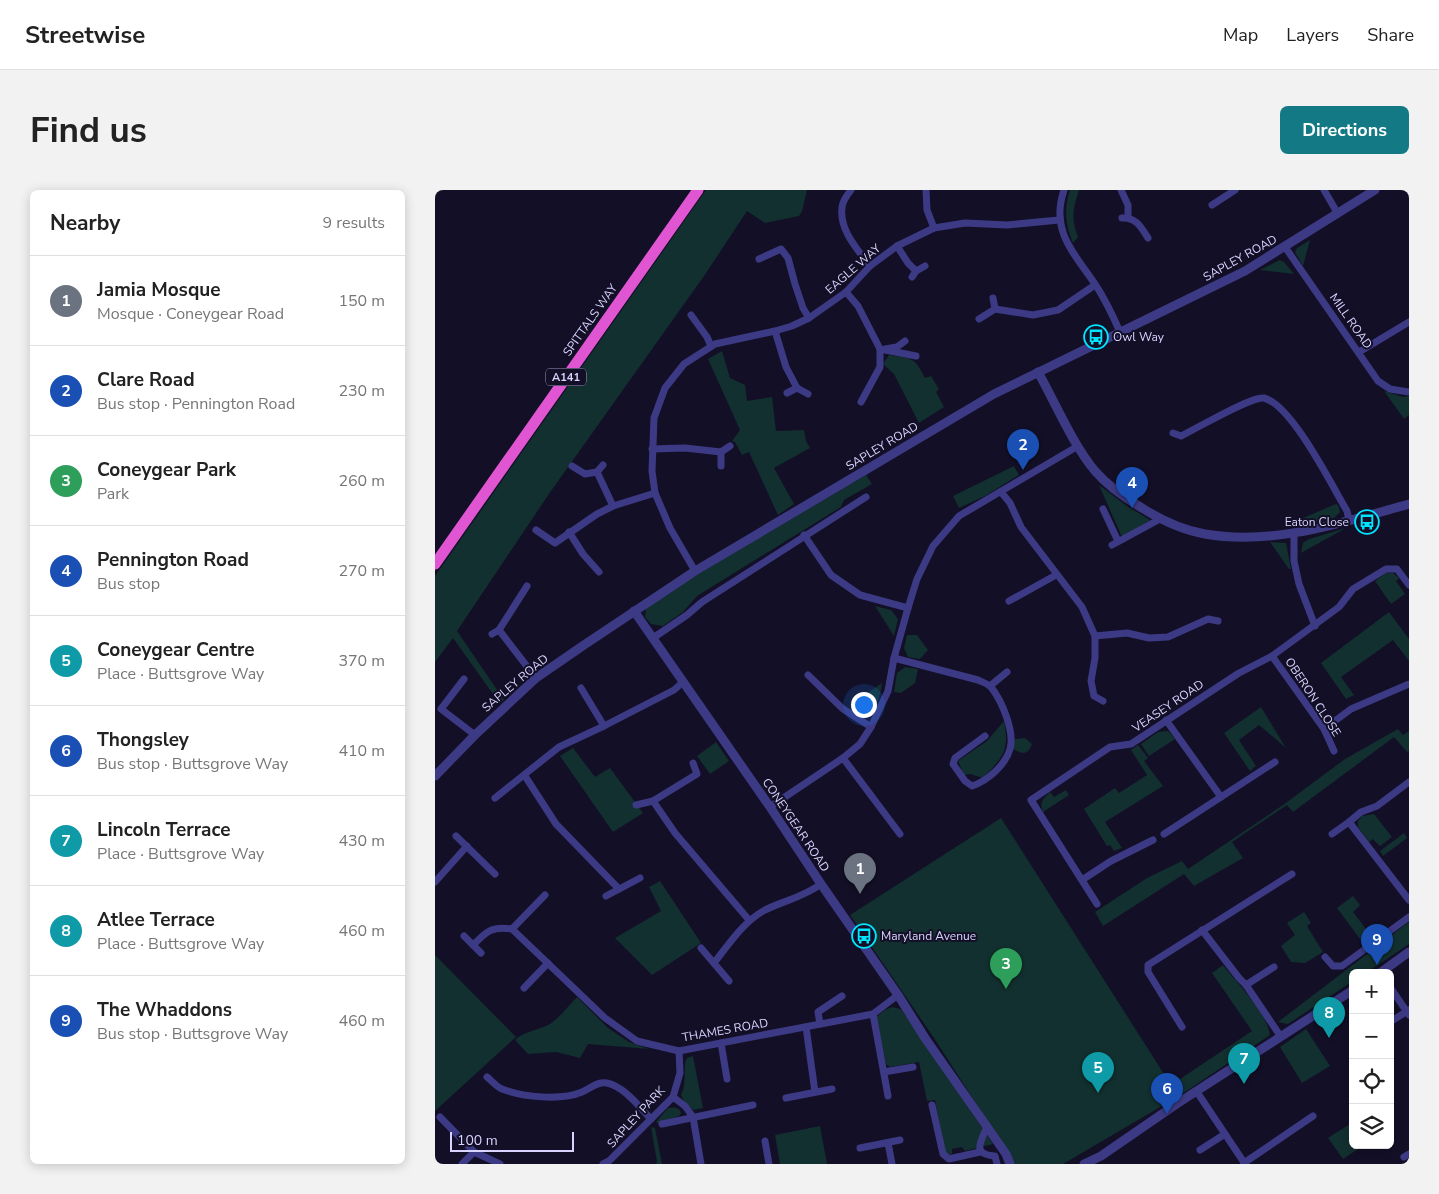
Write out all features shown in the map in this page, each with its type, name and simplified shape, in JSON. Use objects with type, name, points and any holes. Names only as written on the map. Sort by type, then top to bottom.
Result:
[{"type":"highway","name":"SPITTALS WAY","points":[[435,564],[698,190]]},
{"type":"street","points":[[851,190],[841,208],[843,223],[852,243],[870,266]]},
{"type":"street","points":[[926,190],[927,210],[934,228]]},
{"type":"street","points":[[1064,190],[1061,198],[1059,220],[1063,236],[1070,250],[1095,285],[1120,332]]},
{"type":"street","points":[[1121,190],[1128,205],[1125,218],[1137,222],[1148,238]]},
{"type":"street","points":[[1211,205],[1235,190]]},
{"type":"street","points":[[1324,190],[1337,214]]},
{"type":"street","name":"SAPLEY ROAD","points":[[435,776],[475,735],[536,678],[695,571],[994,394],[1245,271],[1375,190]]},
{"type":"street","name":"EAGLE WAY","points":[[695,571],[670,528],[655,493],[652,471],[654,418],[665,388],[684,364],[711,346],[775,331],[809,318],[846,292],[870,266],[897,246],[934,228],[965,223],[1007,225],[1059,220]]},
{"type":"street","name":"EAGLE WAY","points":[[897,246],[914,274],[925,266]]},
{"type":"street","name":"MILL ROAD","points":[[1285,247],[1379,381],[1390,389],[1409,392]]},
{"type":"street","points":[[759,259],[781,249],[788,258],[797,292],[809,318]]},
{"type":"street","points":[[979,319],[995,309],[1033,315],[1057,310],[1095,285]]},
{"type":"street","points":[[846,292],[858,306],[880,349],[879,367],[861,402]]},
{"type":"street","points":[[993,298],[995,309]]},
{"type":"street","points":[[692,318],[707,337],[711,346]]},
{"type":"street","points":[[1359,352],[1409,322]]},
{"type":"street","points":[[775,331],[786,367],[797,388],[808,394]]},
{"type":"street","points":[[880,349],[897,347],[905,341]]},
{"type":"street","points":[[880,349],[916,356]]},
{"type":"street","points":[[1038,372],[1078,446],[1094,470],[1127,499],[1160,519],[1183,528],[1205,534],[1249,536],[1294,534],[1409,504]]},
{"type":"street","points":[[787,393],[797,388]]},
{"type":"street","points":[[1173,433],[1181,436],[1249,401],[1263,398],[1277,405],[1301,432],[1347,511],[1349,520]]},
{"type":"street","points":[[652,449],[685,448],[721,452],[730,446]]},
{"type":"street","points":[[770,807],[843,758],[860,744],[871,727],[888,691],[917,579],[933,546],[959,516],[1078,446]]},
{"type":"street","points":[[721,452],[721,466]]},
{"type":"street","points":[[572,466],[585,474],[597,472],[603,465]]},
{"type":"street","points":[[597,472],[613,506]]},
{"type":"street","points":[[1001,492],[1010,503],[1021,527],[1082,607],[1095,636],[1095,658],[1091,681],[1093,696],[1103,701]]},
{"type":"street","points":[[536,530],[555,543],[597,514],[613,506],[655,493]]},
{"type":"street","points":[[653,638],[687,615],[702,602],[866,497]]},
{"type":"street","points":[[1103,509],[1115,543],[1160,519]]},
{"type":"street","points":[[569,532],[583,554],[599,572]]},
{"type":"street","points":[[1294,534],[1294,561],[1299,584],[1315,626]]},
{"type":"street","points":[[805,535],[831,575],[860,595],[908,608]]},
{"type":"street","name":"VEASEY ROAD","points":[[1081,880],[1031,800],[1110,747],[1131,744],[1239,673],[1272,656],[1315,626],[1339,606],[1353,590],[1387,568],[1397,569],[1409,585]]},
{"type":"street","points":[[1009,601],[1056,575]]},
{"type":"street","points":[[527,586],[496,632],[536,678]]},
{"type":"street","name":"CONEYGEAR ROAD","points":[[634,611],[899,995],[925,1038],[1006,1154],[1010,1164]]},
{"type":"street","points":[[1095,636],[1127,633],[1149,638],[1169,637],[1208,619],[1218,621]]},
{"type":"street","name":"OBERON CLOSE","points":[[1272,656],[1324,729],[1335,751]]},
{"type":"street","points":[[895,658],[978,680],[991,686],[1006,714],[1011,737],[1010,750],[999,767],[981,783],[971,786],[965,782],[953,764],[955,758],[985,736]]},
{"type":"street","points":[[991,686],[1007,672]]},
{"type":"street","points":[[808,675],[843,709],[871,727]]},
{"type":"street","points":[[464,679],[441,709],[475,735]]},
{"type":"street","points":[[495,798],[559,747],[674,690],[683,682]]},
{"type":"street","points":[[1324,729],[1351,709],[1409,684]]},
{"type":"street","points":[[581,688],[604,726]]},
{"type":"street","points":[[1165,720],[1221,797]]},
{"type":"street","points":[[843,758],[900,834]]},
{"type":"street","points":[[1165,834],[1275,762]]},
{"type":"street","points":[[636,805],[653,801],[697,774],[693,763]]},
{"type":"street","points":[[525,776],[556,824],[619,889]]},
{"type":"street","points":[[1333,834],[1361,812],[1377,806],[1409,782]]},
{"type":"street","points":[[653,801],[675,833],[749,920]]},
{"type":"street","points":[[1349,822],[1408,897]]},
{"type":"street","points":[[456,836],[495,874]]},
{"type":"street","points":[[1097,904],[1081,880],[1111,861],[1153,840]]},
{"type":"street","points":[[435,882],[467,846]]},
{"type":"street","points":[[1182,1027],[1148,972],[1148,964],[1292,874]]},
{"type":"street","points":[[606,896],[640,878]]},
{"type":"street","points":[[714,963],[749,920],[764,910],[813,890],[821,884]]},
{"type":"street","points":[[473,945],[485,932],[498,927],[512,929],[545,895]]},
{"type":"street","points":[[1325,957],[1333,966],[1342,966],[1409,916]]},
{"type":"street","name":"THAMES ROAD","points":[[512,929],[605,1018],[637,1041],[679,1050],[873,1014],[899,995]]},
{"type":"street","points":[[1202,930],[1239,978],[1247,984],[1281,1037]]},
{"type":"street","points":[[464,936],[481,952]]},
{"type":"street","points":[[701,948],[729,981]]},
{"type":"street","points":[[1386,969],[1409,952]]},
{"type":"street","points":[[524,988],[548,964]]},
{"type":"street","points":[[1247,984],[1274,967]]},
{"type":"street","points":[[1084,1164],[1101,1156],[1349,993]]},
{"type":"street","points":[[1394,993],[1408,1012],[1394,1020]]},
{"type":"street","points":[[820,1024],[818,1012],[842,996]]},
{"type":"street","points":[[873,1014],[888,1096]]},
{"type":"street","points":[[806,1027],[815,1092]]},
{"type":"street","points":[[721,1043],[727,1079]]},
{"type":"street","name":"SAPLEY PARK","points":[[603,1164],[609,1161],[673,1097],[680,1073],[679,1050]]},
{"type":"street","points":[[885,1072],[913,1067]]},
{"type":"street","points":[[487,1077],[501,1089],[541,1098],[565,1096],[581,1092],[598,1083],[607,1083],[621,1090],[651,1119]]},
{"type":"street","points":[[786,1098],[831,1089]]},
{"type":"street","points":[[1197,1092],[1245,1163],[1313,1116]]},
{"type":"street","points":[[673,1097],[685,1106],[693,1117],[701,1164]]},
{"type":"street","points":[[662,1124],[753,1105]]},
{"type":"street","points":[[932,1105],[943,1154],[949,1158],[981,1152],[984,1155],[995,1156],[997,1164]]},
{"type":"street","points":[[440,1117],[473,1152],[500,1164]]},
{"type":"street","points":[[981,1152],[980,1146],[987,1127]]},
{"type":"street","points":[[1200,1150],[1225,1134]]},
{"type":"street","points":[[860,1148],[900,1140]]},
{"type":"street","points":[[765,1141],[769,1164]]},
{"type":"street","points":[[888,1143],[892,1164]]},
{"type":"street","points":[[462,1164],[473,1152]]},
{"type":"green space","points":[[706,190],[807,190],[799,216],[765,223],[747,211],[704,276],[551,491],[457,631],[504,700],[500,704],[453,638],[435,662],[435,576]]},
{"type":"green space","points":[[1070,190],[1079,190],[1074,213],[1074,224],[1078,237],[1073,243],[1066,217]]},
{"type":"green space","points":[[1310,240],[1303,266],[1295,252],[1297,248]]},
{"type":"green space","points":[[1280,260],[1294,274],[1260,270]]},
{"type":"green space","points":[[722,351],[730,378],[745,385],[747,401],[772,397],[776,431],[804,430],[806,441],[810,448],[774,468],[794,504],[778,515],[749,452],[742,455],[735,442],[732,441],[740,430],[708,359]]},
{"type":"green space","points":[[889,355],[912,360],[925,378],[931,376],[939,389],[936,392],[944,407],[919,423],[894,374],[883,364]]},
{"type":"green space","points":[[1384,391],[1403,397],[1409,396],[1409,415],[1404,419]]},
{"type":"green space","points":[[1014,466],[1019,475],[985,496],[959,508],[953,496]]},
{"type":"green space","points":[[866,475],[872,484],[844,500],[841,507],[697,596],[683,612],[663,626],[651,624],[645,617],[646,608],[698,574]]},
{"type":"green space","points":[[1099,485],[1127,506],[1150,520],[1122,537]]},
{"type":"green space","points":[[1336,504],[1340,512],[1334,518],[1282,527]]},
{"type":"green space","points":[[1346,528],[1301,553],[1303,543],[1309,539]]},
{"type":"green space","points":[[1270,542],[1286,543],[1291,569],[1289,569]]},
{"type":"green space","points":[[1386,573],[1393,573],[1399,578],[1396,581],[1405,594],[1391,604],[1375,581]]},
{"type":"green space","points":[[875,606],[891,610],[898,619],[894,636]]},
{"type":"green space","points":[[1389,612],[1409,639],[1409,661],[1393,640],[1341,677],[1354,695],[1346,699],[1321,663]]},
{"type":"green space","points":[[907,635],[917,635],[928,650],[920,659],[908,657],[904,648]]},
{"type":"green space","points":[[905,667],[918,669],[915,683],[901,693],[894,692],[897,673]]},
{"type":"green space","points":[[882,683],[877,704],[870,711],[860,712],[850,705]]},
{"type":"green space","points":[[1261,707],[1286,748],[1259,725],[1239,740],[1256,766],[1250,771],[1224,733]]},
{"type":"green space","points":[[1004,721],[1006,731],[1005,746],[996,764],[983,778],[970,774],[964,775],[958,761],[987,741]]},
{"type":"green space","points":[[1398,729],[1403,735],[1409,731],[1409,751],[1407,752],[1394,737],[1293,812],[1287,805],[1232,842],[1243,858],[1194,886],[1184,874],[1103,926],[1095,912],[1147,878],[1182,861],[1188,869],[1283,805],[1345,759]]},
{"type":"green space","points":[[1168,731],[1175,739],[1149,756],[1141,744],[1158,732]]},
{"type":"green space","points":[[1025,738],[1032,744],[1028,751],[1021,753],[1012,748],[1015,739]]},
{"type":"green space","points":[[716,742],[729,761],[710,774],[697,756]]},
{"type":"green space","points":[[1138,745],[1148,758],[1144,761],[1163,786],[1105,822],[1122,848],[1114,851],[1110,845],[1107,846],[1084,809],[1115,788],[1119,793],[1147,775],[1131,750]]},
{"type":"green space","points":[[573,748],[595,777],[610,768],[643,813],[613,832],[560,756]]},
{"type":"green space","points":[[1066,790],[1069,795],[1043,812],[1042,801],[1050,792],[1054,797]]},
{"type":"green space","points":[[1374,814],[1392,837],[1380,846],[1373,839],[1369,842],[1358,827],[1358,821],[1362,816]]},
{"type":"green space","points":[[1001,818],[1171,1085],[1252,1031],[1212,973],[1223,965],[1258,1008],[1268,1026],[1270,1035],[1179,1096],[1063,1164],[1015,1164],[934,1038],[850,915]]},
{"type":"green space","points":[[1404,833],[1407,838],[1383,856],[1380,851]]},
{"type":"green space","points":[[660,881],[701,943],[652,975],[615,938],[661,911],[649,887]]},
{"type":"green space","points":[[1353,896],[1360,905],[1353,912],[1372,937],[1363,943],[1337,908]]},
{"type":"green space","points":[[1304,912],[1311,923],[1307,926],[1323,952],[1305,963],[1291,962],[1281,946],[1295,935],[1287,923]]},
{"type":"green space","points":[[1409,922],[1409,944],[1372,969],[1349,969],[1349,984],[1288,1024],[1278,1022]]},
{"type":"green space","points":[[435,955],[516,1037],[435,1111]]},
{"type":"green space","points":[[577,997],[608,1028],[629,1042],[649,1049],[588,1044],[580,1058],[556,1052],[528,1054],[515,1040],[552,1022]]},
{"type":"green space","points":[[892,1007],[901,1009],[993,1144],[965,1151],[962,1147],[952,1149],[952,1154],[948,1155],[945,1151],[935,1100],[927,1101],[919,1062],[890,1067],[886,1064],[876,1017]]},
{"type":"green space","points":[[1306,1029],[1330,1066],[1302,1083],[1280,1047]]},
{"type":"green space","points":[[693,1056],[703,1108],[693,1110],[681,1095],[686,1061],[687,1058]]},
{"type":"green space","points":[[668,1108],[676,1108],[681,1113],[679,1116],[657,1123],[656,1122]]},
{"type":"green space","points":[[1349,1125],[1349,1149],[1358,1149],[1343,1159],[1328,1138]]},
{"type":"green space","points":[[820,1126],[827,1164],[780,1164],[775,1135]]},
{"type":"green space","points":[[651,1127],[655,1128],[662,1164],[656,1164]]},
{"type":"place","name":"Owl Way","points":[[1096,337]]},
{"type":"place","name":"Clare Road","points":[[1023,470]]},
{"type":"place","name":"Pennington Road","points":[[1132,508]]},
{"type":"place","name":"Eaton Close","points":[[1367,522]]},
{"type":"place","name":"Jamia Mosque","points":[[860,894]]},
{"type":"place","name":"Maryland Avenue","points":[[864,936]]},
{"type":"place","name":"The Whaddons","points":[[1377,965]]},
{"type":"place","name":"Coneygear Park","points":[[1006,989]]},
{"type":"place","name":"Atlee Terrace","points":[[1329,1038]]},
{"type":"place","name":"Lincoln Terrace","points":[[1244,1084]]},
{"type":"place","name":"Coneygear Centre","points":[[1098,1093]]},
{"type":"place","name":"Thongsley","points":[[1167,1114]]}]
